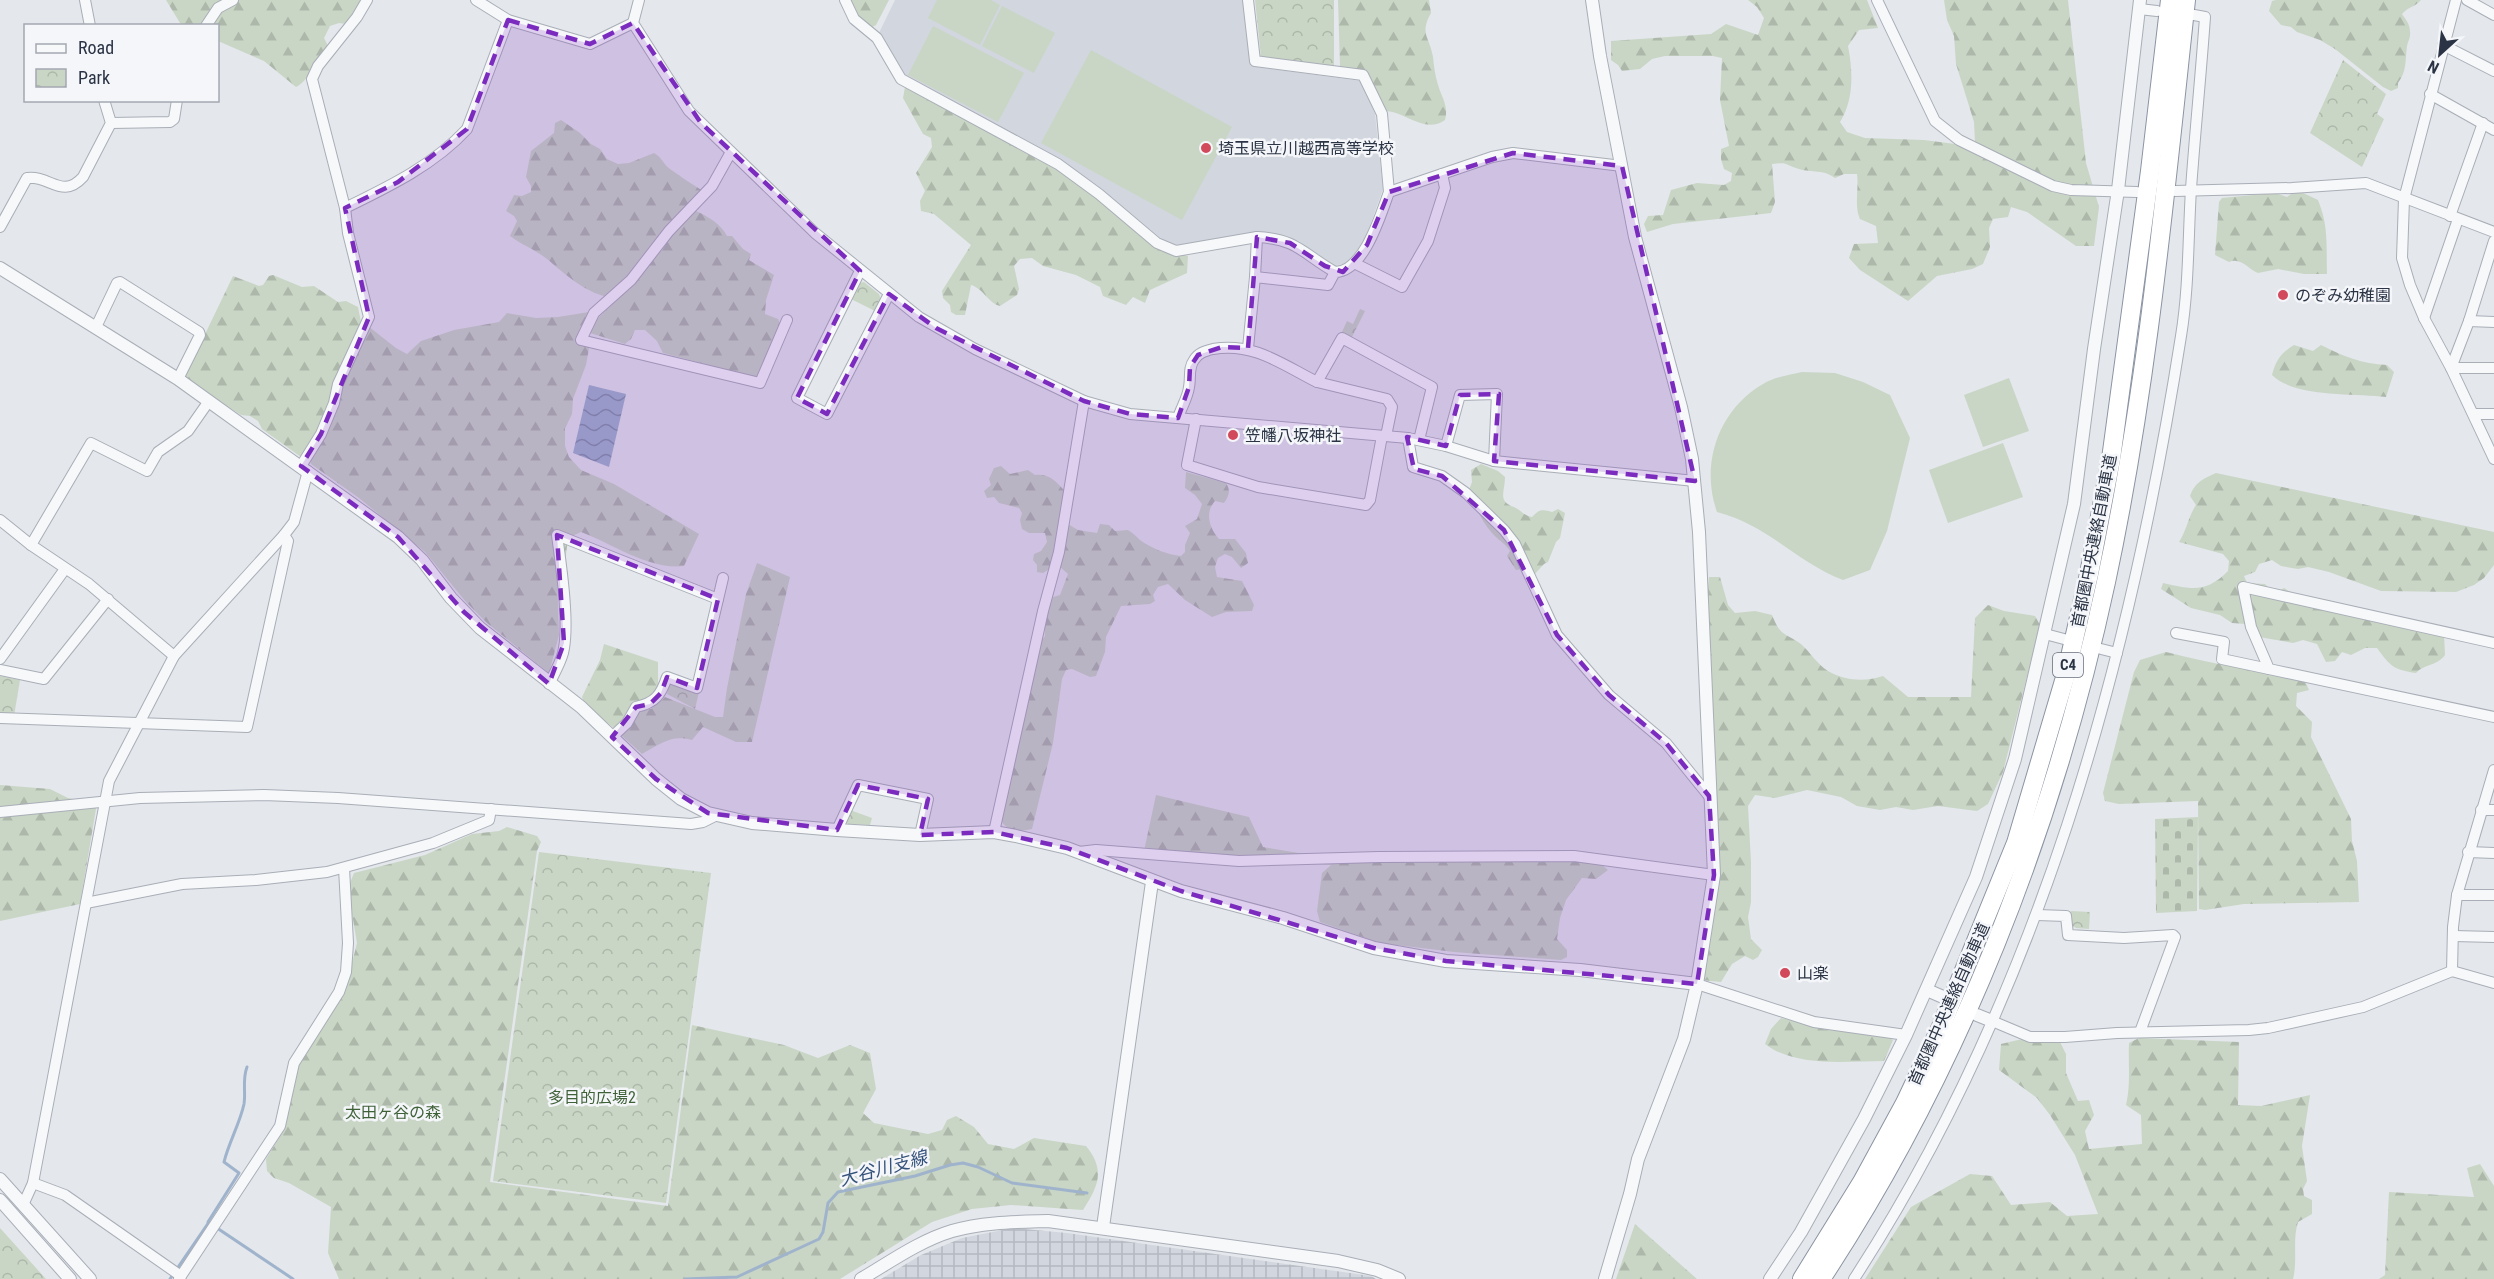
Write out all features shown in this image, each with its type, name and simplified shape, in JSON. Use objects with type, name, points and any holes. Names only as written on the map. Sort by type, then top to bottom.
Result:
[{"type":"highway","name":"首都圏中央連絡自動車道","points":[[1802,1279],[1889,1133],[1941,1027],[2016,843],[2066,674],[2089,574],[2111,459],[2150,171],[2163,5]]},
{"type":"highway","name":"首都圏中央連絡自動車道","points":[[1821,1279],[1870,1199],[1945,1059],[2002,930],[2035,841],[2060,762],[2106,584],[2123,494],[2148,326],[2190,8]]},
{"type":"street","points":[[85,0],[90,24]]},
{"type":"street","points":[[207,24],[218,8],[233,0]]},
{"type":"street","points":[[23,1205],[33,1183],[109,781],[174,656],[284,536],[294,522],[304,469],[334,403],[338,384],[369,317],[348,233],[345,208],[312,79],[318,66],[357,17],[367,0]]},
{"type":"street","points":[[476,0],[508,20],[590,44],[633,23]]},
{"type":"street","points":[[639,0],[633,23],[689,111],[814,233],[889,294],[936,328],[1084,401],[1130,414],[1413,439],[1446,446],[1494,461],[1695,482]]},
{"type":"street","points":[[845,0],[854,19],[878,38],[901,79],[1058,164],[1099,194],[1157,243],[1176,251],[1257,237],[1290,243],[1302,248],[1335,272],[1343,272],[1354,263],[1367,244],[1389,192],[1382,114],[1363,75],[1256,62],[1248,0]]},
{"type":"street","points":[[1592,0],[1622,166],[1646,281],[1681,407],[1692,459],[1699,532],[1714,875],[1697,984],[1678,1056],[1638,1159],[1605,1279]]},
{"type":"street","points":[[1877,0],[1935,120],[1959,140],[2053,186],[2071,190],[2137,192]]},
{"type":"street","points":[[2457,0],[2443,45],[2404,199],[2403,265],[2424,318],[2474,414],[2494,459]]},
{"type":"street","points":[[2466,0],[2494,15]]},
{"type":"street","points":[[1770,1279],[1801,1232],[1864,1119],[1906,1035],[1980,866],[2015,759],[2074,504],[2118,190],[2140,4],[2163,5]]},
{"type":"street","points":[[1854,1279],[1887,1229],[1975,1061],[2037,915],[2098,732],[2147,520],[2181,333],[2205,17],[2190,8]]},
{"type":"street","points":[[345,208],[398,182],[456,141],[467,129],[508,20]]},
{"type":"street","points":[[2443,45],[2494,71]]},
{"type":"street","points":[[2430,94],[2494,129]]},
{"type":"street","points":[[0,227],[27,178],[42,180],[60,187],[77,183],[83,177],[111,123],[105,102]]},
{"type":"street","points":[[111,123],[170,122],[174,119],[177,102]]},
{"type":"street","points":[[2424,318],[2483,123]]},
{"type":"street","points":[[731,152],[712,186],[669,231],[631,280],[594,313],[581,340],[760,383],[787,320]]},
{"type":"street","points":[[1389,192],[1513,153],[1622,166]]},
{"type":"street","points":[[1354,263],[1402,287],[1428,241],[1445,188],[1442,174]]},
{"type":"street","points":[[2175,191],[2366,183],[2494,232]]},
{"type":"street","points":[[1248,348],[1257,237]]},
{"type":"street","points":[[2451,368],[2489,276],[2494,241]]},
{"type":"street","points":[[0,268],[178,379],[398,537],[422,560],[464,612],[549,684],[581,707],[656,779],[681,799],[715,816],[752,823],[837,830],[920,834],[994,832],[1079,852],[1152,882],[1283,918],[1374,948],[1446,961],[1580,970],[1697,984],[1814,1022],[1906,1035]]},
{"type":"street","points":[[860,271],[797,398],[827,414],[889,294]]},
{"type":"street","points":[[1255,277],[1328,285],[1335,272]]},
{"type":"street","points":[[96,327],[117,283],[120,282],[199,332],[200,335],[178,379]]},
{"type":"street","points":[[2469,321],[2494,322]]},
{"type":"street","points":[[1317,382],[1342,338],[1431,387],[1413,439],[1413,466],[1442,476],[1466,493],[1504,530],[1515,544],[1557,635],[1609,695],[1666,743],[1709,796]]},
{"type":"street","points":[[1178,418],[1188,393],[1190,367],[1198,355],[1205,351],[1222,348],[1248,348],[1275,358],[1317,382],[1387,399],[1392,407],[1370,500],[1366,505],[1258,487],[1186,465],[1196,419]]},
{"type":"street","points":[[2451,368],[2494,368]]},
{"type":"street","points":[[1446,446],[1460,394],[1497,394],[1494,461]]},
{"type":"street","points":[[31,545],[91,443],[147,471],[158,452],[188,431],[209,401]]},
{"type":"street","points":[[994,832],[1043,611],[1059,552],[1084,401]]},
{"type":"street","points":[[2474,414],[2494,414]]},
{"type":"street","points":[[0,520],[31,545],[90,584],[174,656]]},
{"type":"street","points":[[549,684],[560,663],[564,644],[562,572],[557,534],[718,599]]},
{"type":"street","points":[[0,718],[247,727],[288,542],[284,536]]},
{"type":"street","points":[[0,659],[65,568]]},
{"type":"street","points":[[612,737],[627,723],[636,707],[650,704],[662,693],[667,677],[697,687],[723,578]]},
{"type":"street","points":[[2269,669],[2251,627],[2243,586],[2494,643]]},
{"type":"street","points":[[0,670],[44,680],[108,599]]},
{"type":"street","points":[[2176,633],[2224,642],[2222,659],[2494,717]]},
{"type":"street","points":[[2045,634],[2064,639]]},
{"type":"street","points":[[2101,650],[2117,653]]},
{"type":"street","points":[[2452,971],[2457,895],[2494,770]]},
{"type":"street","points":[[837,830],[858,785],[928,799],[920,834]]},
{"type":"street","points":[[0,812],[105,800],[192,795],[264,795],[339,798],[691,824],[703,822],[715,816]]},
{"type":"street","points":[[86,903],[182,884],[256,880],[327,872],[433,843],[489,820],[491,809]]},
{"type":"street","points":[[2481,810],[2494,810]]},
{"type":"street","points":[[1079,852],[1096,850],[1239,861],[1574,856],[1714,875]]},
{"type":"street","points":[[2468,852],[2494,853]]},
{"type":"street","points":[[33,1183],[64,1195],[180,1278],[280,1126],[294,1063],[339,992],[346,972],[348,943],[344,868]]},
{"type":"street","points":[[1103,1227],[1152,882]]},
{"type":"street","points":[[2457,895],[2494,895]]},
{"type":"street","points":[[2037,915],[2066,916],[2068,935],[2124,938],[2173,935],[2175,937],[2140,1032]]},
{"type":"street","points":[[2454,936],[2494,936]]},
{"type":"street","points":[[1977,1015],[2030,1037],[2268,1028],[2363,1007],[2452,971],[2494,983]]},
{"type":"street","points":[[2480,979],[2494,979]]},
{"type":"street","points":[[1927,990],[1943,998]]},
{"type":"street","points":[[0,1179],[90,1279]]},
{"type":"street","points":[[0,1200],[70,1279]]},
{"type":"street","points":[[861,1279],[910,1249],[951,1232],[1003,1222],[1048,1221],[1338,1261],[1377,1270],[1399,1279]]},
{"type":"highlighted area","points":[[508,20],[590,44],[633,23],[701,123],[860,271],[797,398],[827,414],[889,294],[936,328],[1084,401],[1130,414],[1178,418],[1189,387],[1190,367],[1198,355],[1222,347],[1248,348],[1257,237],[1290,243],[1325,266],[1343,272],[1367,245],[1389,192],[1513,153],[1622,166],[1695,481],[1494,461],[1499,394],[1460,395],[1446,446],[1407,437],[1414,469],[1442,476],[1504,530],[1557,635],[1609,695],[1666,743],[1709,796],[1714,875],[1697,984],[1446,961],[1374,948],[1181,891],[1067,848],[994,832],[920,835],[928,799],[858,785],[837,830],[708,813],[656,779],[612,737],[636,707],[650,704],[661,693],[667,677],[697,688],[718,599],[557,535],[564,643],[549,684],[464,612],[398,537],[301,466],[321,434],[369,317],[345,208],[398,182],[467,129]]},
{"type":"shaded area","name":"埼玉県立川越西高等学校","points":[[895,0],[1245,0],[1250,66],[1361,81],[1375,114],[1383,189],[1367,234],[1350,262],[1335,266],[1299,241],[1269,233],[1243,234],[1211,242],[1176,245],[1162,239],[1097,185],[1068,165],[906,79],[878,35]]},
{"type":"shaded area","points":[[1013,1228],[1067,1233],[1371,1276],[1376,1279],[881,1279],[921,1255],[962,1238]]},
{"type":"green space","points":[[166,0],[363,0],[346,24],[339,23],[330,26],[324,38],[328,46],[309,75],[296,87],[264,61],[219,41],[219,24],[180,23]]},
{"type":"green space","points":[[850,0],[889,0],[876,25],[869,29],[860,20]]},
{"type":"green space","points":[[937,0],[991,0],[1000,5],[980,45],[928,18]]},
{"type":"green space","points":[[1255,0],[1334,0],[1334,66],[1261,57]]},
{"type":"green space","points":[[1338,0],[1429,0],[1431,13],[1426,26],[1426,35],[1446,107],[1445,120],[1438,124],[1423,124],[1387,111],[1364,71],[1340,67]]},
{"type":"green space","points":[[1748,0],[1867,0],[1878,28],[1859,30],[1848,46],[1851,66],[1850,95],[1840,122],[1847,132],[1865,138],[1924,140],[1955,144],[1975,142],[1974,122],[1956,64],[1954,36],[1947,20],[1944,0],[2068,0],[2086,163],[2099,207],[2094,246],[2076,246],[2027,212],[2011,207],[2008,217],[1993,219],[1989,228],[1990,247],[1983,264],[1972,269],[1937,276],[1908,301],[1860,270],[1849,258],[1854,244],[1878,243],[1876,226],[1860,219],[1858,214],[1857,174],[1844,174],[1835,178],[1826,173],[1794,168],[1782,163],[1772,164],[1775,202],[1771,213],[1673,224],[1647,232],[1644,224],[1648,216],[1663,215],[1671,190],[1697,183],[1724,185],[1731,181],[1732,173],[1724,169],[1721,159],[1721,149],[1729,146],[1720,100],[1722,58],[1665,56],[1652,59],[1640,69],[1622,71],[1611,60],[1611,41],[1711,34],[1726,24],[1758,35],[1764,18],[1757,7]]},
{"type":"green space","points":[[2421,0],[2402,14],[2409,24],[2410,37],[2398,88],[2391,91],[2383,87],[2335,49],[2291,27],[2281,25],[2269,11],[2272,1]]},
{"type":"green space","points":[[1002,6],[1055,33],[1034,73],[982,46]]},
{"type":"green space","points":[[933,26],[1024,73],[998,122],[908,75]]},
{"type":"green space","points":[[1091,50],[1232,127],[1182,220],[1041,143]]},
{"type":"green space","points":[[2343,60],[2386,94],[2377,114],[2384,119],[2362,167],[2310,133]]},
{"type":"green space","points":[[905,87],[1056,169],[1103,203],[1158,249],[1188,256],[1187,273],[1150,290],[1145,303],[1133,297],[1126,305],[1103,296],[1100,287],[1076,275],[1043,266],[1032,258],[1020,259],[1014,266],[1019,289],[1017,295],[1000,306],[971,285],[965,315],[956,315],[951,312],[950,305],[943,298],[942,291],[971,245],[934,214],[921,211],[920,201],[925,191],[916,173],[932,147],[931,138],[923,134],[903,98]]},
{"type":"green space","points":[[561,120],[600,149],[607,159],[618,164],[629,163],[654,153],[670,169],[703,191],[608,297],[583,287],[543,256],[510,236],[517,221],[506,211],[514,195],[522,196],[531,192],[531,186],[526,177],[531,151],[554,133],[555,123]]},
{"type":"green space","points":[[2294,192],[2301,192],[2318,200],[2325,228],[2327,274],[2304,274],[2278,269],[2258,273],[2241,262],[2229,262],[2215,255],[2219,202],[2222,198],[2275,193],[2287,197]]},
{"type":"green space","points":[[696,211],[714,221],[727,236],[732,236],[743,249],[751,254],[749,260],[774,275],[766,300],[765,314],[778,319],[781,326],[758,378],[663,353],[657,341],[645,330],[635,330],[631,339],[625,344],[590,333],[597,319],[638,280],[670,235]]},
{"type":"green space","points":[[273,275],[302,287],[314,286],[338,302],[346,301],[358,307],[361,322],[317,433],[301,457],[262,429],[258,421],[250,416],[241,415],[184,378],[233,276],[259,286]]},
{"type":"green space","points":[[864,282],[879,294],[881,300],[875,311],[851,299],[860,283]]},
{"type":"green space","points":[[1360,309],[1365,311],[1351,339],[1341,334],[1347,321],[1353,324]]},
{"type":"green space","points":[[589,312],[579,336],[590,343],[586,365],[573,399],[572,414],[565,428],[565,446],[569,457],[581,470],[614,484],[699,534],[684,566],[671,566],[644,560],[581,532],[568,538],[565,563],[557,575],[559,635],[549,673],[487,623],[466,602],[425,552],[359,498],[311,464],[310,458],[368,326],[407,354],[421,341],[454,330],[499,322],[507,313],[536,318]]},
{"type":"green space","points":[[2294,345],[2313,351],[2321,345],[2353,359],[2387,365],[2394,372],[2386,397],[2310,391],[2282,382],[2272,375],[2277,361]]},
{"type":"green space","points":[[1802,372],[1835,373],[1863,382],[1890,395],[1910,438],[1887,531],[1870,570],[1843,580],[1811,564],[1767,534],[1717,512],[1712,494],[1712,458],[1724,424],[1734,408],[1747,395],[1767,382]]},
{"type":"green space","points":[[2009,378],[2029,431],[1983,447],[1964,395]]},
{"type":"green space","points":[[2003,443],[2023,497],[1948,523],[1929,470]]},
{"type":"green space","points":[[1481,464],[1498,471],[1505,477],[1503,495],[1505,502],[1509,505],[1532,517],[1541,510],[1552,512],[1558,509],[1565,513],[1560,538],[1548,562],[1534,575],[1522,569],[1516,570],[1507,556],[1510,551],[1488,528],[1479,513],[1469,490],[1472,482],[1471,470]]},
{"type":"green space","points":[[1001,466],[1010,474],[1028,470],[1035,475],[1045,475],[1056,482],[1066,492],[1060,511],[1061,520],[1078,530],[1097,533],[1100,524],[1109,525],[1115,531],[1128,530],[1154,548],[1181,556],[1185,552],[1190,533],[1185,526],[1197,519],[1202,504],[1185,488],[1186,472],[1226,483],[1229,491],[1227,498],[1224,503],[1215,501],[1210,511],[1210,521],[1219,539],[1235,539],[1246,553],[1248,563],[1241,568],[1232,557],[1225,554],[1218,558],[1215,567],[1217,577],[1242,581],[1254,605],[1252,611],[1226,612],[1212,617],[1185,600],[1168,584],[1158,587],[1153,595],[1155,601],[1150,604],[1121,606],[1106,637],[1105,652],[1096,676],[1090,677],[1072,669],[1066,670],[1062,679],[1053,743],[1032,829],[1024,830],[1014,830],[1003,824],[1001,820],[1039,644],[1045,636],[1045,619],[1053,597],[1060,595],[1068,574],[1060,567],[1051,568],[1043,573],[1037,572],[1037,565],[1033,560],[1034,554],[1041,551],[1047,542],[1045,533],[1029,533],[1022,529],[1020,520],[1022,513],[1019,508],[999,503],[994,497],[987,498],[984,491],[991,485],[989,479],[994,468]]},
{"type":"green space","points":[[2216,473],[2494,532],[2494,565],[2484,578],[2456,592],[2381,591],[2329,572],[2308,567],[2298,569],[2281,566],[2272,560],[2259,564],[2255,572],[2244,576],[2247,583],[2265,584],[2277,592],[2284,588],[2298,597],[2328,600],[2444,635],[2445,655],[2442,659],[2416,673],[2393,666],[2377,648],[2365,648],[2351,655],[2342,652],[2335,661],[2326,662],[2317,644],[2303,640],[2293,643],[2259,637],[2246,624],[2232,623],[2220,615],[2191,608],[2161,589],[2163,583],[2190,588],[2205,586],[2228,571],[2229,561],[2223,554],[2179,542],[2196,505],[2190,496],[2192,491],[2200,482]]},
{"type":"green space","points":[[757,563],[790,577],[752,742],[736,742],[703,727],[692,740],[672,739],[642,754],[621,735],[636,713],[643,709],[651,709],[665,697],[715,717],[723,717],[746,594]]},
{"type":"green space","points":[[1709,577],[1720,577],[1728,605],[1735,613],[1755,611],[1772,615],[1783,633],[1801,644],[1828,671],[1841,677],[1855,679],[1883,676],[1908,697],[1971,697],[1975,618],[1988,605],[2004,611],[2035,616],[2040,625],[2003,772],[1988,804],[1977,811],[1938,806],[1913,810],[1896,807],[1880,810],[1857,806],[1841,797],[1807,790],[1775,798],[1755,795],[1748,806],[1751,902],[1748,917],[1751,939],[1762,950],[1753,960],[1745,956],[1732,964],[1721,982],[1701,980],[1709,925],[1707,597]]},
{"type":"green space","points":[[604,644],[658,662],[658,687],[652,698],[614,728],[585,705],[582,697],[600,660]]},
{"type":"green space","points":[[2166,652],[2305,681],[2309,690],[2297,693],[2296,706],[2312,722],[2311,737],[2351,819],[2352,841],[2357,861],[2359,902],[2244,904],[2199,909],[2198,801],[2119,804],[2105,801],[2103,793],[2134,672],[2140,660]]},
{"type":"green space","points":[[0,676],[20,680],[14,716],[0,715]]},
{"type":"green space","points":[[670,683],[699,692],[695,709],[667,694]]},
{"type":"green space","points":[[0,785],[50,789],[68,798],[97,803],[80,904],[0,921]]},
{"type":"green space","points":[[1156,795],[1249,817],[1263,847],[1353,862],[1573,860],[1600,863],[1608,870],[1596,879],[1582,878],[1566,900],[1557,939],[1567,950],[1567,957],[1561,960],[1454,952],[1380,943],[1320,922],[1317,911],[1322,873],[1331,865],[1144,851]]},
{"type":"green space","points":[[850,810],[872,818],[870,825],[848,824],[845,820]]},
{"type":"green space","points":[[2198,817],[2197,911],[2156,913],[2155,819]]},
{"type":"green space","name":"太田ヶ谷の森","points":[[507,827],[537,836],[541,842],[537,851],[490,1182],[668,1206],[692,1025],[784,1045],[818,1058],[850,1045],[870,1053],[876,1089],[863,1113],[874,1123],[928,1134],[942,1130],[947,1120],[956,1116],[974,1127],[988,1144],[1014,1149],[1034,1138],[1086,1146],[1096,1163],[1098,1178],[1093,1194],[1083,1210],[1011,1205],[972,1209],[932,1222],[840,1279],[339,1279],[328,1253],[331,1207],[289,1183],[274,1178],[267,1171],[266,1159],[279,1138],[286,1118],[295,1067],[348,979],[357,943],[350,902],[350,883],[354,873],[425,855],[472,834],[499,831]]},
{"type":"green space","name":"多目的広場2","points":[[539,852],[711,873],[666,1203],[493,1181]]},
{"type":"green space","points":[[2071,911],[2090,912],[2089,929],[2076,928],[2071,925]]},
{"type":"green space","points":[[1781,1018],[1830,1030],[1873,1033],[1893,1040],[1884,1061],[1822,1062],[1791,1057],[1765,1044],[1771,1029]]},
{"type":"green space","points":[[2035,1036],[2059,1040],[2066,1054],[2066,1073],[2078,1101],[2089,1100],[2094,1115],[2085,1131],[2089,1149],[2142,1144],[2141,1115],[2126,1105],[2129,1082],[2129,1043],[2139,1038],[2239,1042],[2238,1105],[2261,1106],[2310,1095],[2302,1146],[2307,1181],[2303,1189],[2304,1196],[2312,1200],[2312,1214],[2298,1222],[2293,1279],[1865,1279],[1911,1207],[1970,1174],[1992,1176],[2011,1205],[2050,1202],[2067,1216],[2098,1214],[2075,1155],[2050,1115],[2037,1098],[1999,1070],[2001,1044]]},
{"type":"green space","points":[[2480,1164],[2494,1186],[2494,1279],[2379,1279],[2385,1275],[2389,1192],[2474,1197],[2467,1168]]},
{"type":"green space","points":[[1635,1224],[1697,1279],[1616,1279]]},
{"type":"green space","points":[[0,1228],[46,1279],[0,1279]]},
{"type":"water","points":[[589,385],[626,394],[609,467],[573,453]]},
{"type":"waterway","points":[[208,1222],[239,1173],[224,1162],[244,1104],[247,1067]]},
{"type":"waterway","name":"大谷川支線","points":[[685,1279],[737,1277],[819,1239],[823,1232],[828,1203],[838,1192],[915,1176],[950,1165],[963,1163],[978,1167],[1012,1183],[1087,1193]]},
{"type":"waterway","name":"大谷川支線","points":[[170,1279],[209,1222]]},
{"type":"waterway","name":"大谷川支線","points":[[217,1228],[293,1279]]},
{"type":"place","name":"埼玉県立川越西高等学校","points":[[1206,148]]},
{"type":"place","name":"のぞみ幼稚園","points":[[2283,295]]},
{"type":"place","name":"笠幡八坂神社","points":[[1233,435]]},
{"type":"place","name":"山楽","points":[[1785,973]]}]
